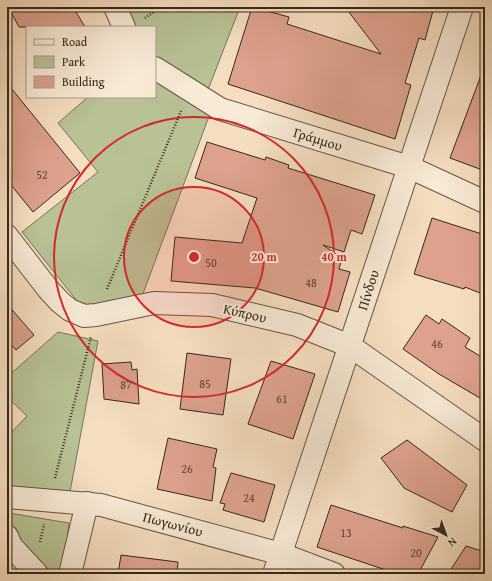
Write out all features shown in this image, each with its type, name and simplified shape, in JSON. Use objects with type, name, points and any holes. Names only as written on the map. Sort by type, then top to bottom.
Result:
[{"type":"street","points":[[115,7],[124,26]]},
{"type":"street","name":"Πίνδου","points":[[274,574],[462,7]]},
{"type":"street","name":"Γράμμου","points":[[156,69],[220,109],[409,167],[485,202]]},
{"type":"street","name":"Κύπρου","points":[[7,236],[48,289],[60,302],[70,310],[84,316],[96,315],[154,303],[212,305],[297,325],[350,346],[485,440]]},
{"type":"street","name":"Πωγωνίου","points":[[7,497],[101,505],[281,554],[334,574]]},
{"type":"street","points":[[70,574],[87,504]]},
{"type":"street","points":[[7,536],[11,546],[35,572]]},
{"type":"path","points":[[35,572],[50,500],[96,315],[190,90]]},
{"type":"green space","points":[[120,7],[240,7],[206,95],[156,63],[156,26],[130,26]]},
{"type":"green space","points":[[156,74],[211,111],[141,299],[81,306],[22,232],[98,172],[58,123],[87,98],[156,98]]},
{"type":"green space","points":[[58,332],[98,341],[70,492],[7,489],[7,437],[27,416],[7,397],[7,377]]},
{"type":"green space","points":[[9,513],[69,523],[64,569],[43,571],[9,523]]},
{"type":"building","points":[[8,7],[73,7],[84,26],[26,26],[19,27]]},
{"type":"building","points":[[252,7],[289,17],[287,24],[381,54],[345,7],[434,7],[425,40],[419,38],[405,83],[411,85],[395,139],[228,84]]},
{"type":"building","points":[[483,70],[485,71],[485,171],[450,158]]},
{"type":"building","points":[[7,83],[80,173],[33,212],[7,180]]},
{"type":"building","points":[[207,142],[265,160],[266,157],[289,165],[288,168],[375,195],[362,234],[351,230],[344,252],[323,245],[342,258],[339,269],[350,272],[338,312],[255,288],[171,281],[175,237],[242,243],[257,198],[195,178]]},
{"type":"building","points":[[432,218],[485,235],[485,295],[465,287],[464,289],[414,274]]},
{"type":"building","points":[[7,304],[34,335],[16,350],[7,340]]},
{"type":"building","points":[[426,315],[439,324],[442,319],[470,338],[465,347],[485,359],[485,401],[439,374],[403,349]]},
{"type":"building","points":[[187,353],[231,359],[223,415],[180,409]]},
{"type":"building","points":[[271,361],[315,374],[293,439],[248,424]]},
{"type":"building","points":[[131,362],[132,370],[137,369],[139,404],[104,399],[102,364]]},
{"type":"building","points":[[168,438],[217,449],[213,467],[216,468],[212,501],[157,489]]},
{"type":"building","points":[[407,440],[467,485],[452,512],[404,488],[381,458]]},
{"type":"building","points":[[231,473],[275,485],[264,522],[223,510],[225,504],[220,503]]},
{"type":"building","points":[[331,505],[403,528],[403,526],[438,537],[418,574],[388,574],[389,571],[317,547]]},
{"type":"building","points":[[466,546],[485,552],[485,574],[448,574]]},
{"type":"building","points":[[121,555],[178,562],[177,574],[118,574]]}]
